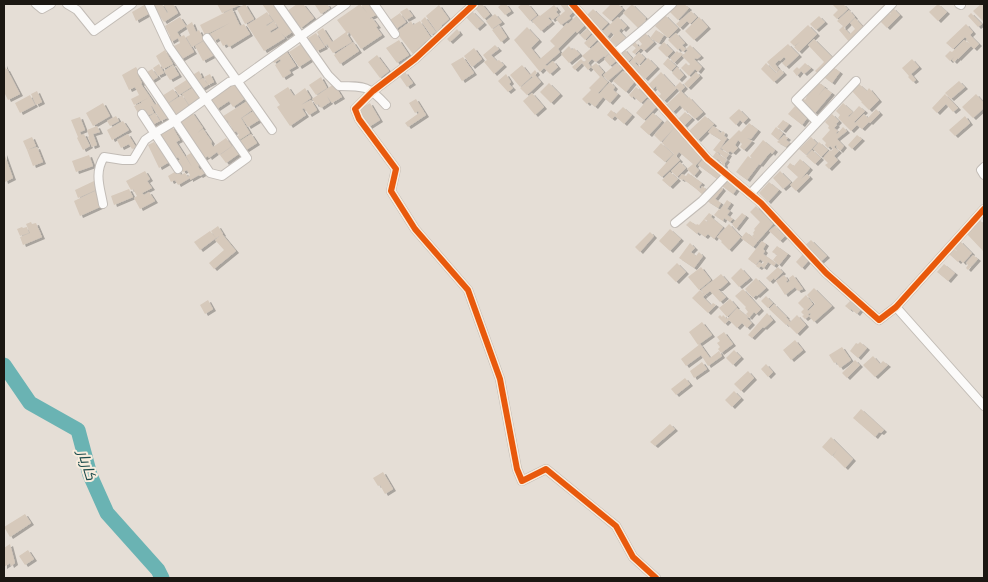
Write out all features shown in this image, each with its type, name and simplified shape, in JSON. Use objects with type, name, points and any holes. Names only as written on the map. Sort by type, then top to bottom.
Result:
[{"type":"street","points":[[36,4],[42,9],[51,4]]},
{"type":"street","points":[[67,4],[77,10],[94,31],[132,4]]},
{"type":"street","points":[[142,72],[210,172],[222,176],[247,158],[169,47],[149,4]]},
{"type":"street","points":[[278,4],[328,75],[339,86],[358,86],[373,90],[386,105]]},
{"type":"street","points":[[103,204],[98,177],[99,165],[104,157],[133,160],[145,140],[229,82],[241,79],[346,4]]},
{"type":"street","points":[[374,4],[395,34]]},
{"type":"street","points":[[474,4],[415,59],[373,90],[355,109],[359,119],[396,169],[391,191],[415,229],[468,290],[500,379],[517,469],[522,481],[546,469],[616,526],[633,557],[656,578]]},
{"type":"street","points":[[572,4],[708,160],[761,203],[826,273],[879,320],[896,307],[984,209]]},
{"type":"street","points":[[615,53],[672,4]]},
{"type":"street","points":[[817,122],[796,100],[892,4]]},
{"type":"street","points":[[208,38],[272,130]]},
{"type":"street","points":[[750,194],[856,81]]},
{"type":"street","points":[[142,114],[178,168]]},
{"type":"street","points":[[984,167],[981,170],[984,175]]},
{"type":"street","points":[[675,223],[702,201],[727,175]]},
{"type":"street","points":[[896,307],[984,406]]},
{"type":"building","points":[[146,4],[150,13],[136,21],[132,12]]},
{"type":"building","points":[[151,4],[162,4],[167,13],[163,4],[173,4],[178,13],[164,22]]},
{"type":"building","points":[[217,4],[242,4],[222,13]]},
{"type":"building","points":[[245,4],[254,19],[245,24],[237,9]]},
{"type":"building","points":[[262,4],[275,4],[294,31],[285,37],[281,33],[285,38],[264,51],[247,25],[267,12],[273,21],[266,25],[274,21],[277,27],[270,31],[271,33],[279,28]]},
{"type":"building","points":[[297,4],[303,4],[314,18],[301,28],[287,11]]},
{"type":"building","points":[[327,4],[330,8],[321,14],[315,5]]},
{"type":"building","points":[[360,4],[367,13],[361,4],[371,4],[378,14],[370,19],[372,18],[378,26],[376,27],[382,35],[361,49],[349,32],[347,34],[352,42],[333,53],[327,44],[325,46],[317,32],[323,28],[332,42],[346,32],[337,20]]},
{"type":"building","points":[[482,4],[490,14],[484,19],[474,7]]},
{"type":"building","points":[[506,4],[511,11],[505,15],[498,7]]},
{"type":"building","points":[[522,4],[528,4],[537,15],[530,21],[518,7]]},
{"type":"building","points":[[560,4],[568,4],[574,11],[569,16],[571,18],[561,25],[556,19],[565,11]]},
{"type":"building","points":[[611,4],[620,4],[623,9],[611,21],[602,13]]},
{"type":"building","points":[[632,4],[649,23],[641,31],[623,13]]},
{"type":"building","points":[[677,4],[684,4],[689,8],[678,20],[669,11]]},
{"type":"building","points":[[832,4],[843,4],[848,9],[837,19],[833,15],[838,10]]},
{"type":"building","points":[[938,4],[947,12],[938,21],[929,12]]},
{"type":"building","points":[[981,4],[984,4],[984,22],[973,11]]},
{"type":"building","points":[[439,5],[449,19],[437,32],[426,16]]},
{"type":"building","points":[[554,5],[559,15],[552,20],[550,17],[548,18],[552,22],[541,31],[532,21]]},
{"type":"building","points":[[407,8],[413,16],[406,20],[400,12]]},
{"type":"building","points":[[893,8],[900,15],[887,28],[880,21],[888,12],[894,17],[889,12]]},
{"type":"building","points":[[232,9],[240,26],[244,24],[250,34],[229,47],[227,44],[223,46],[219,38],[214,41],[210,34],[230,23],[205,35],[200,25]]},
{"type":"building","points":[[593,9],[608,23],[601,30],[587,15]]},
{"type":"building","points":[[849,10],[855,17],[844,28],[850,34],[855,29],[850,23],[855,18],[864,28],[850,43],[839,30],[843,26],[837,21]]},
{"type":"building","points":[[472,11],[484,23],[477,29],[466,17]]},
{"type":"building","points":[[691,11],[697,17],[690,24],[687,21],[680,28],[676,24]]},
{"type":"building","points":[[400,13],[406,22],[396,29],[390,20]]},
{"type":"building","points":[[971,13],[982,24],[978,27],[968,16]]},
{"type":"building","points":[[495,14],[502,22],[492,29],[486,21]]},
{"type":"building","points":[[577,15],[586,24],[558,49],[560,52],[545,65],[547,66],[553,61],[558,67],[550,74],[544,68],[540,72],[514,40],[527,27],[539,40],[531,48],[540,59],[555,46],[550,41]]},
{"type":"building","points":[[665,15],[678,28],[668,38],[655,26]]},
{"type":"building","points":[[819,16],[825,22],[816,30],[810,24]]},
{"type":"building","points":[[180,17],[186,26],[177,32],[180,37],[184,35],[194,52],[180,60],[172,47],[180,43],[178,38],[171,42],[165,26]]},
{"type":"building","points":[[425,17],[436,32],[431,35],[421,21]]},
{"type":"building","points":[[618,17],[627,26],[619,31],[628,40],[619,49],[610,40],[614,35],[611,32],[607,37],[602,32]]},
{"type":"building","points":[[699,17],[708,27],[694,40],[685,31]]},
{"type":"building","points":[[411,21],[413,25],[420,21],[431,38],[413,54],[396,32]]},
{"type":"building","points":[[192,22],[196,32],[199,30],[204,40],[192,47],[186,37],[190,35],[186,26]]},
{"type":"building","points":[[966,24],[973,32],[970,35],[979,44],[974,49],[971,46],[954,62],[952,60],[954,57],[950,61],[945,56],[950,51],[952,52],[964,40],[970,44],[965,37],[953,49],[946,43]]},
{"type":"building","points":[[499,25],[507,37],[501,42],[492,30]]},
{"type":"building","points":[[808,25],[817,34],[799,52],[794,47],[800,42],[794,46],[790,42]]},
{"type":"building","points":[[588,28],[592,32],[585,40],[580,35]]},
{"type":"building","points":[[457,29],[460,33],[450,42],[447,39]]},
{"type":"building","points":[[656,30],[664,35],[659,43],[650,38]]},
{"type":"building","points":[[316,33],[325,47],[317,51],[308,38]]},
{"type":"building","points":[[594,33],[599,38],[589,48],[584,43]]},
{"type":"building","points":[[645,33],[654,42],[644,51],[641,48],[635,54],[632,52],[636,48],[632,45],[635,42],[639,47],[642,44],[638,39]]},
{"type":"building","points":[[676,33],[685,43],[682,45],[686,49],[683,52],[680,48],[678,50],[668,40]]},
{"type":"building","points":[[207,39],[216,54],[203,61],[195,46]]},
{"type":"building","points":[[602,39],[612,50],[596,62],[592,59],[588,63],[591,67],[588,70],[582,63],[575,70],[572,67],[581,59],[584,62],[586,60],[582,56]]},
{"type":"building","points":[[814,39],[834,59],[819,74],[815,71],[824,62],[808,45]]},
{"type":"building","points":[[399,40],[409,55],[397,63],[386,48]]},
{"type":"building","points":[[353,42],[359,51],[340,64],[334,55]]},
{"type":"building","points":[[664,42],[673,51],[667,57],[658,48]]},
{"type":"building","points":[[303,43],[313,58],[299,67],[289,52]]},
{"type":"building","points":[[788,44],[799,55],[786,67],[782,63],[786,59],[784,57],[779,60],[775,64],[779,69],[776,72],[767,62]]},
{"type":"building","points":[[495,45],[499,49],[491,55],[504,65],[494,74],[484,62],[487,60],[483,55]]},
{"type":"building","points":[[690,45],[701,56],[694,59],[702,67],[698,72],[695,69],[689,76],[681,68],[686,63],[689,66],[690,64],[682,56]]},
{"type":"building","points":[[569,46],[580,54],[569,63],[561,54]]},
{"type":"building","points":[[474,48],[482,59],[472,67],[464,56]]},
{"type":"building","points":[[285,49],[296,66],[289,70],[291,73],[283,78],[275,65],[281,61],[280,59],[274,63],[271,58]]},
{"type":"building","points":[[624,49],[632,58],[627,63],[618,55]]},
{"type":"building","points":[[165,50],[173,64],[163,69],[156,56]]},
{"type":"building","points":[[677,51],[683,54],[674,63],[670,58]]},
{"type":"building","points":[[639,52],[645,58],[639,65],[635,63],[639,67],[648,58],[657,67],[645,79],[628,64]]},
{"type":"building","points":[[609,54],[616,61],[610,66],[604,59]]},
{"type":"building","points":[[377,55],[389,71],[380,78],[368,62]]},
{"type":"building","points":[[463,57],[474,73],[462,81],[451,64]]},
{"type":"building","points":[[668,58],[676,66],[671,71],[663,64]]},
{"type":"building","points":[[912,59],[919,67],[911,74],[916,80],[913,82],[902,68]]},
{"type":"building","points":[[596,63],[604,72],[601,75],[608,82],[598,93],[610,82],[615,87],[613,90],[618,94],[610,103],[603,97],[595,107],[589,102],[587,104],[582,99],[591,90],[589,88],[600,77],[591,67]]},
{"type":"building","points":[[617,63],[622,69],[608,81],[603,75]]},
{"type":"building","points":[[766,63],[776,73],[780,69],[784,73],[774,82],[761,69]]},
{"type":"building","points":[[805,63],[811,68],[804,74],[801,71],[797,76],[793,71],[797,67],[799,69]]},
{"type":"building","points":[[4,64],[20,94],[8,100],[4,92]]},
{"type":"building","points":[[159,64],[164,73],[158,76],[153,68]]},
{"type":"building","points":[[173,65],[179,75],[170,80],[164,71]]},
{"type":"building","points":[[522,65],[530,75],[535,70],[537,73],[535,75],[541,82],[527,95],[520,88],[533,77],[520,87],[510,75]]},
{"type":"building","points":[[136,67],[140,74],[138,75],[141,84],[150,97],[134,105],[131,99],[139,95],[135,87],[129,90],[122,75]]},
{"type":"building","points":[[677,67],[684,75],[679,80],[672,73]]},
{"type":"building","points":[[833,67],[840,72],[832,83],[825,78]]},
{"type":"building","points":[[152,69],[158,77],[150,82],[144,74]]},
{"type":"building","points":[[199,71],[202,77],[199,80],[203,78],[208,85],[200,90],[191,76]]},
{"type":"building","points":[[623,71],[635,81],[626,92],[613,81]]},
{"type":"building","points":[[405,72],[413,83],[407,87],[400,77]]},
{"type":"building","points":[[661,72],[675,87],[680,82],[685,87],[680,92],[677,88],[664,101],[659,96],[661,94],[656,86],[652,90],[647,86]]},
{"type":"building","points":[[696,72],[700,76],[688,88],[684,84]]},
{"type":"building","points":[[210,74],[214,82],[208,85],[204,77]]},
{"type":"building","points":[[506,74],[511,82],[509,84],[513,88],[508,92],[498,81]]},
{"type":"building","points":[[321,77],[327,88],[316,95],[309,85]]},
{"type":"building","points":[[188,79],[193,86],[179,95],[174,88]]},
{"type":"building","points":[[959,81],[965,87],[951,99],[945,93]]},
{"type":"building","points":[[235,82],[246,98],[233,107],[229,101],[217,109],[210,99]]},
{"type":"building","points":[[818,82],[825,87],[818,96],[825,88],[832,93],[815,113],[801,101],[803,98],[805,100],[809,91],[811,92]]},
{"type":"building","points":[[549,83],[560,94],[551,103],[540,92]]},
{"type":"building","points":[[334,84],[342,97],[332,103],[327,96],[330,102],[321,108],[318,104],[316,105],[312,99]]},
{"type":"building","points":[[859,84],[867,91],[869,88],[879,100],[869,110],[852,91]]},
{"type":"building","points":[[194,87],[201,97],[189,105],[182,94]]},
{"type":"building","points":[[288,87],[294,96],[305,88],[311,98],[301,105],[311,100],[317,110],[309,115],[304,108],[302,109],[306,115],[290,126],[277,107],[280,105],[274,96]]},
{"type":"building","points":[[636,87],[647,97],[641,103],[629,95]]},
{"type":"building","points":[[173,89],[178,96],[167,104],[162,96]]},
{"type":"building","points":[[37,91],[42,102],[36,105],[31,94]]},
{"type":"building","points":[[681,91],[703,112],[695,119],[680,105],[673,112],[666,105]]},
{"type":"building","points":[[532,93],[544,107],[535,115],[523,101]]},
{"type":"building","points":[[945,94],[958,108],[953,112],[946,104],[937,113],[932,108]]},
{"type":"building","points":[[976,94],[984,103],[984,108],[973,118],[962,107]]},
{"type":"building","points":[[30,95],[35,105],[20,113],[15,103]]},
{"type":"building","points":[[182,95],[189,106],[174,116],[166,105]]},
{"type":"building","points":[[150,97],[155,105],[159,102],[169,117],[161,121],[152,106],[154,113],[147,116],[144,110],[138,113],[134,106],[141,103],[142,106],[141,102]]},
{"type":"building","points":[[416,99],[426,115],[408,127],[405,123],[419,113],[418,111],[415,113],[409,103]]},
{"type":"building","points":[[648,99],[657,106],[644,120],[636,113]]},
{"type":"building","points":[[249,100],[255,108],[241,118],[250,133],[236,142],[234,139],[239,135],[236,131],[232,135],[229,130],[232,128],[227,120],[223,122],[220,118]]},
{"type":"building","points":[[103,103],[110,116],[93,126],[86,113]]},
{"type":"building","points":[[370,103],[380,120],[369,127],[359,109]]},
{"type":"building","points":[[843,103],[853,112],[849,117],[859,106],[865,111],[855,123],[864,114],[868,118],[876,109],[880,113],[862,129],[857,125],[851,131],[838,118],[840,115],[836,111]]},
{"type":"building","points":[[795,106],[808,117],[802,125],[788,114]]},
{"type":"building","points":[[623,107],[632,115],[624,124],[615,116],[612,119],[607,115],[611,110],[616,114]]},
{"type":"building","points":[[739,109],[748,118],[743,123],[740,120],[736,125],[729,118]]},
{"type":"building","points":[[255,110],[261,119],[248,127],[242,118]]},
{"type":"building","points":[[192,112],[203,128],[197,133],[203,129],[212,142],[213,147],[226,138],[232,146],[219,155],[217,152],[209,158],[208,156],[203,159],[179,123]]},
{"type":"building","points":[[685,112],[692,118],[684,126],[678,119]]},
{"type":"building","points":[[155,113],[160,121],[152,125],[148,117]]},
{"type":"building","points":[[653,113],[662,121],[649,135],[640,127]]},
{"type":"building","points":[[832,114],[839,121],[836,124],[833,122],[837,125],[834,128],[838,131],[836,133],[843,127],[847,131],[837,139],[844,146],[840,151],[836,145],[834,147],[839,151],[834,156],[838,160],[829,169],[825,165],[828,163],[823,158],[833,149],[830,146],[828,148],[822,139],[830,130],[825,122]]},
{"type":"building","points":[[116,116],[119,121],[110,126],[107,121]]},
{"type":"building","points":[[705,116],[714,124],[698,140],[689,131]]},
{"type":"building","points":[[965,116],[970,123],[955,136],[949,130]]},
{"type":"building","points":[[80,117],[85,130],[80,132],[81,135],[84,134],[90,146],[83,150],[71,120]]},
{"type":"building","points":[[667,120],[675,127],[661,142],[654,135]]},
{"type":"building","points":[[783,120],[789,124],[783,131],[777,127]]},
{"type":"building","points":[[123,121],[129,130],[112,140],[107,130]]},
{"type":"building","points":[[749,123],[758,130],[751,139],[747,138],[752,141],[744,150],[740,147],[742,144],[738,140],[735,145],[738,148],[733,153],[730,151],[728,153],[721,148],[739,130],[741,132]]},
{"type":"building","points":[[97,126],[100,132],[93,134],[97,145],[92,147],[87,130]]},
{"type":"building","points":[[172,126],[180,140],[176,142],[192,167],[186,156],[194,151],[202,163],[198,166],[200,170],[205,167],[208,171],[178,185],[175,180],[171,182],[168,176],[178,170],[181,175],[185,173],[188,177],[190,175],[187,170],[183,172],[177,162],[180,160],[178,157],[174,160],[159,135]]},
{"type":"building","points":[[713,126],[721,133],[723,131],[725,133],[724,136],[727,138],[720,149],[729,154],[726,159],[717,153],[727,160],[724,168],[720,165],[722,162],[717,159],[720,162],[718,165],[711,159],[716,152],[713,150],[721,140],[708,132]]},
{"type":"building","points":[[675,127],[688,140],[687,142],[704,156],[695,166],[699,170],[694,176],[687,169],[693,164],[679,152],[676,156],[680,160],[662,177],[657,173],[674,154],[662,143]]},
{"type":"building","points":[[776,127],[783,133],[778,140],[771,134]]},
{"type":"building","points":[[128,134],[136,147],[132,149],[129,144],[121,148],[117,140]]},
{"type":"building","points":[[251,134],[257,143],[246,150],[237,143]]},
{"type":"building","points":[[784,135],[790,143],[786,147],[777,142]]},
{"type":"building","points":[[857,135],[862,139],[852,149],[848,145]]},
{"type":"building","points":[[32,137],[36,146],[27,150],[23,141]]},
{"type":"building","points":[[811,137],[817,143],[806,155],[799,149]]},
{"type":"building","points":[[763,140],[775,150],[759,164],[747,180],[736,172],[748,156],[753,160],[750,156]]},
{"type":"building","points":[[154,142],[156,145],[159,143],[171,161],[159,168],[148,145]]},
{"type":"building","points":[[819,142],[828,150],[821,157],[813,149]]},
{"type":"building","points":[[661,143],[673,154],[665,162],[653,152]]},
{"type":"building","points":[[234,145],[240,153],[226,163],[220,155]]},
{"type":"building","points":[[37,147],[43,162],[33,166],[27,150]]},
{"type":"building","points":[[812,150],[821,158],[815,164],[806,156]]},
{"type":"building","points":[[4,153],[13,178],[5,182],[4,178]]},
{"type":"building","points":[[89,155],[93,166],[76,172],[72,161]]},
{"type":"building","points":[[704,158],[723,176],[719,182],[698,165]]},
{"type":"building","points":[[800,159],[810,168],[801,179],[807,174],[810,177],[796,191],[790,185],[798,177],[787,167],[790,163],[794,166]]},
{"type":"building","points":[[680,162],[686,168],[677,177],[671,171]]},
{"type":"building","points":[[145,171],[150,179],[147,181],[152,188],[142,193],[144,195],[149,192],[155,201],[140,209],[134,198],[137,196],[126,181]]},
{"type":"building","points":[[780,171],[791,182],[783,189],[773,178]]},
{"type":"building","points":[[670,172],[678,179],[670,187],[662,180]]},
{"type":"building","points":[[688,173],[702,183],[699,187],[701,189],[702,186],[707,190],[703,195],[679,178],[682,174],[686,176]]},
{"type":"building","points":[[727,180],[730,183],[732,180],[739,186],[733,194],[722,186]]},
{"type":"building","points":[[94,181],[98,189],[78,198],[75,190]]},
{"type":"building","points":[[769,182],[779,190],[768,202],[759,193]]},
{"type":"building","points":[[720,186],[723,189],[715,199],[721,203],[718,208],[707,201]]},
{"type":"building","points":[[129,189],[133,197],[114,205],[111,196]]},
{"type":"building","points":[[95,191],[102,206],[80,216],[74,201]]},
{"type":"building","points":[[727,200],[731,203],[727,209],[730,211],[727,215],[733,219],[730,222],[724,218],[723,221],[714,215]]},
{"type":"building","points":[[756,206],[773,224],[758,241],[752,236],[754,229],[760,222],[750,212]]},
{"type":"building","points":[[709,213],[723,227],[714,239],[708,234],[705,237],[698,232],[697,234],[686,225],[690,221],[699,225]]},
{"type":"building","points":[[742,213],[746,216],[736,229],[732,224]]},
{"type":"building","points":[[980,220],[984,225],[984,252],[966,233]]},
{"type":"building","points":[[31,222],[32,224],[36,223],[42,237],[23,245],[20,237],[30,233],[26,224]]},
{"type":"building","points":[[729,224],[741,237],[729,250],[717,237]]},
{"type":"building","points":[[218,226],[223,234],[216,238],[211,231]]},
{"type":"building","points":[[775,226],[785,236],[780,241],[769,231]]},
{"type":"building","points":[[27,227],[29,233],[20,236],[17,229]]},
{"type":"building","points":[[670,229],[681,239],[670,251],[659,241]]},
{"type":"building","points":[[210,231],[216,238],[200,250],[194,242]]},
{"type":"building","points":[[650,232],[654,236],[640,252],[635,247]]},
{"type":"building","points":[[746,232],[758,241],[753,247],[741,238]]},
{"type":"building","points":[[222,234],[236,251],[214,269],[209,263],[224,250],[215,240]]},
{"type":"building","points":[[811,240],[827,256],[819,263],[803,247]]},
{"type":"building","points":[[762,241],[766,244],[763,254],[776,263],[774,266],[768,262],[764,268],[761,266],[759,268],[756,266],[759,262],[762,264],[764,262],[760,259],[756,265],[748,259]]},
{"type":"building","points":[[960,241],[972,253],[963,263],[960,260],[958,262],[949,254],[954,249],[959,253],[954,248]]},
{"type":"building","points":[[690,243],[695,248],[691,252],[696,256],[699,252],[703,256],[694,268],[679,258]]},
{"type":"building","points":[[777,246],[788,254],[779,265],[773,260],[777,255],[772,252]]},
{"type":"building","points":[[803,254],[809,260],[802,268],[796,262]]},
{"type":"building","points":[[973,255],[978,259],[968,270],[966,263]]},
{"type":"building","points":[[677,263],[686,272],[676,282],[667,273]]},
{"type":"building","points":[[944,264],[955,273],[948,281],[937,272]]},
{"type":"building","points":[[701,267],[711,280],[699,290],[688,277]]},
{"type":"building","points":[[778,267],[783,272],[770,282],[766,278]]},
{"type":"building","points":[[741,268],[750,278],[739,287],[731,278]]},
{"type":"building","points":[[721,274],[728,282],[718,289],[726,297],[720,302],[710,291],[705,295],[701,290]]},
{"type":"building","points":[[784,275],[788,280],[786,281],[787,283],[793,275],[803,289],[798,291],[795,287],[785,295],[776,281]]},
{"type":"building","points":[[756,278],[766,288],[753,298],[745,289]]},
{"type":"building","points":[[814,288],[832,306],[814,322],[809,316],[805,319],[802,316],[804,315],[801,312],[804,309],[798,303],[806,295],[813,304],[808,311],[815,304],[807,295]]},
{"type":"building","points":[[743,289],[761,309],[756,314],[754,312],[749,318],[746,314],[748,312],[746,307],[735,296]]},
{"type":"building","points":[[700,290],[705,295],[703,297],[711,305],[713,303],[716,305],[708,313],[692,298]]},
{"type":"building","points":[[766,296],[773,303],[768,308],[761,301]]},
{"type":"building","points":[[730,299],[737,307],[727,317],[719,308]]},
{"type":"building","points":[[208,300],[213,309],[205,314],[200,305]]},
{"type":"building","points":[[851,300],[861,309],[857,314],[845,306]]},
{"type":"building","points":[[774,304],[790,322],[797,315],[806,325],[797,334],[769,309]]},
{"type":"building","points":[[737,308],[752,323],[747,328],[742,323],[737,328],[729,320],[725,324],[718,317],[723,315],[727,319]]},
{"type":"building","points":[[767,313],[773,320],[752,338],[748,335]]},
{"type":"building","points":[[702,322],[712,335],[698,345],[689,332]]},
{"type":"building","points":[[724,332],[733,344],[721,353],[717,343],[720,341],[717,337]]},
{"type":"building","points":[[795,340],[803,350],[791,360],[783,350]]},
{"type":"building","points":[[860,342],[867,348],[858,358],[850,351],[856,343]]},
{"type":"building","points":[[700,344],[710,358],[719,351],[722,356],[708,366],[701,355],[686,366],[681,359]]},
{"type":"building","points":[[842,347],[851,360],[840,368],[829,355]]},
{"type":"building","points":[[734,350],[741,357],[733,365],[726,358]]},
{"type":"building","points":[[873,356],[880,364],[883,361],[888,365],[875,377],[863,365]]},
{"type":"building","points":[[855,360],[860,365],[847,378],[842,373]]},
{"type":"building","points":[[702,362],[707,369],[694,378],[690,371]]},
{"type":"building","points":[[766,364],[773,372],[768,377],[761,369]]},
{"type":"building","points":[[748,371],[754,378],[741,391],[734,384]]},
{"type":"building","points":[[685,378],[690,384],[676,395],[671,389]]},
{"type":"building","points":[[734,391],[741,398],[732,407],[725,400]]},
{"type":"building","points":[[861,409],[884,430],[875,437],[853,418]]},
{"type":"building","points":[[670,424],[675,429],[655,446],[650,442]]},
{"type":"building","points":[[831,437],[853,459],[845,468],[833,456],[837,450],[832,456],[822,447]]},
{"type":"building","points":[[383,472],[393,489],[385,494],[373,478]]},
{"type":"building","points":[[25,514],[31,523],[10,537],[4,527]]},
{"type":"building","points":[[10,544],[15,563],[11,566],[10,563],[4,567],[4,548]]},
{"type":"building","points":[[28,550],[34,559],[25,565],[19,556]]},
{"type":"waterway","name":"کاربار","points":[[4,365],[30,403],[78,430],[90,475],[107,513],[158,570],[162,578]]},
{"type":"cycle path","points":[[474,4],[415,59],[373,91],[355,109],[359,119],[396,169],[391,191],[415,229],[468,290],[500,379],[517,469],[522,481],[546,469],[616,526],[633,557],[656,578]]},
{"type":"cycle path","points":[[572,4],[708,159],[761,203],[826,273],[879,320],[896,307],[984,209]]}]
